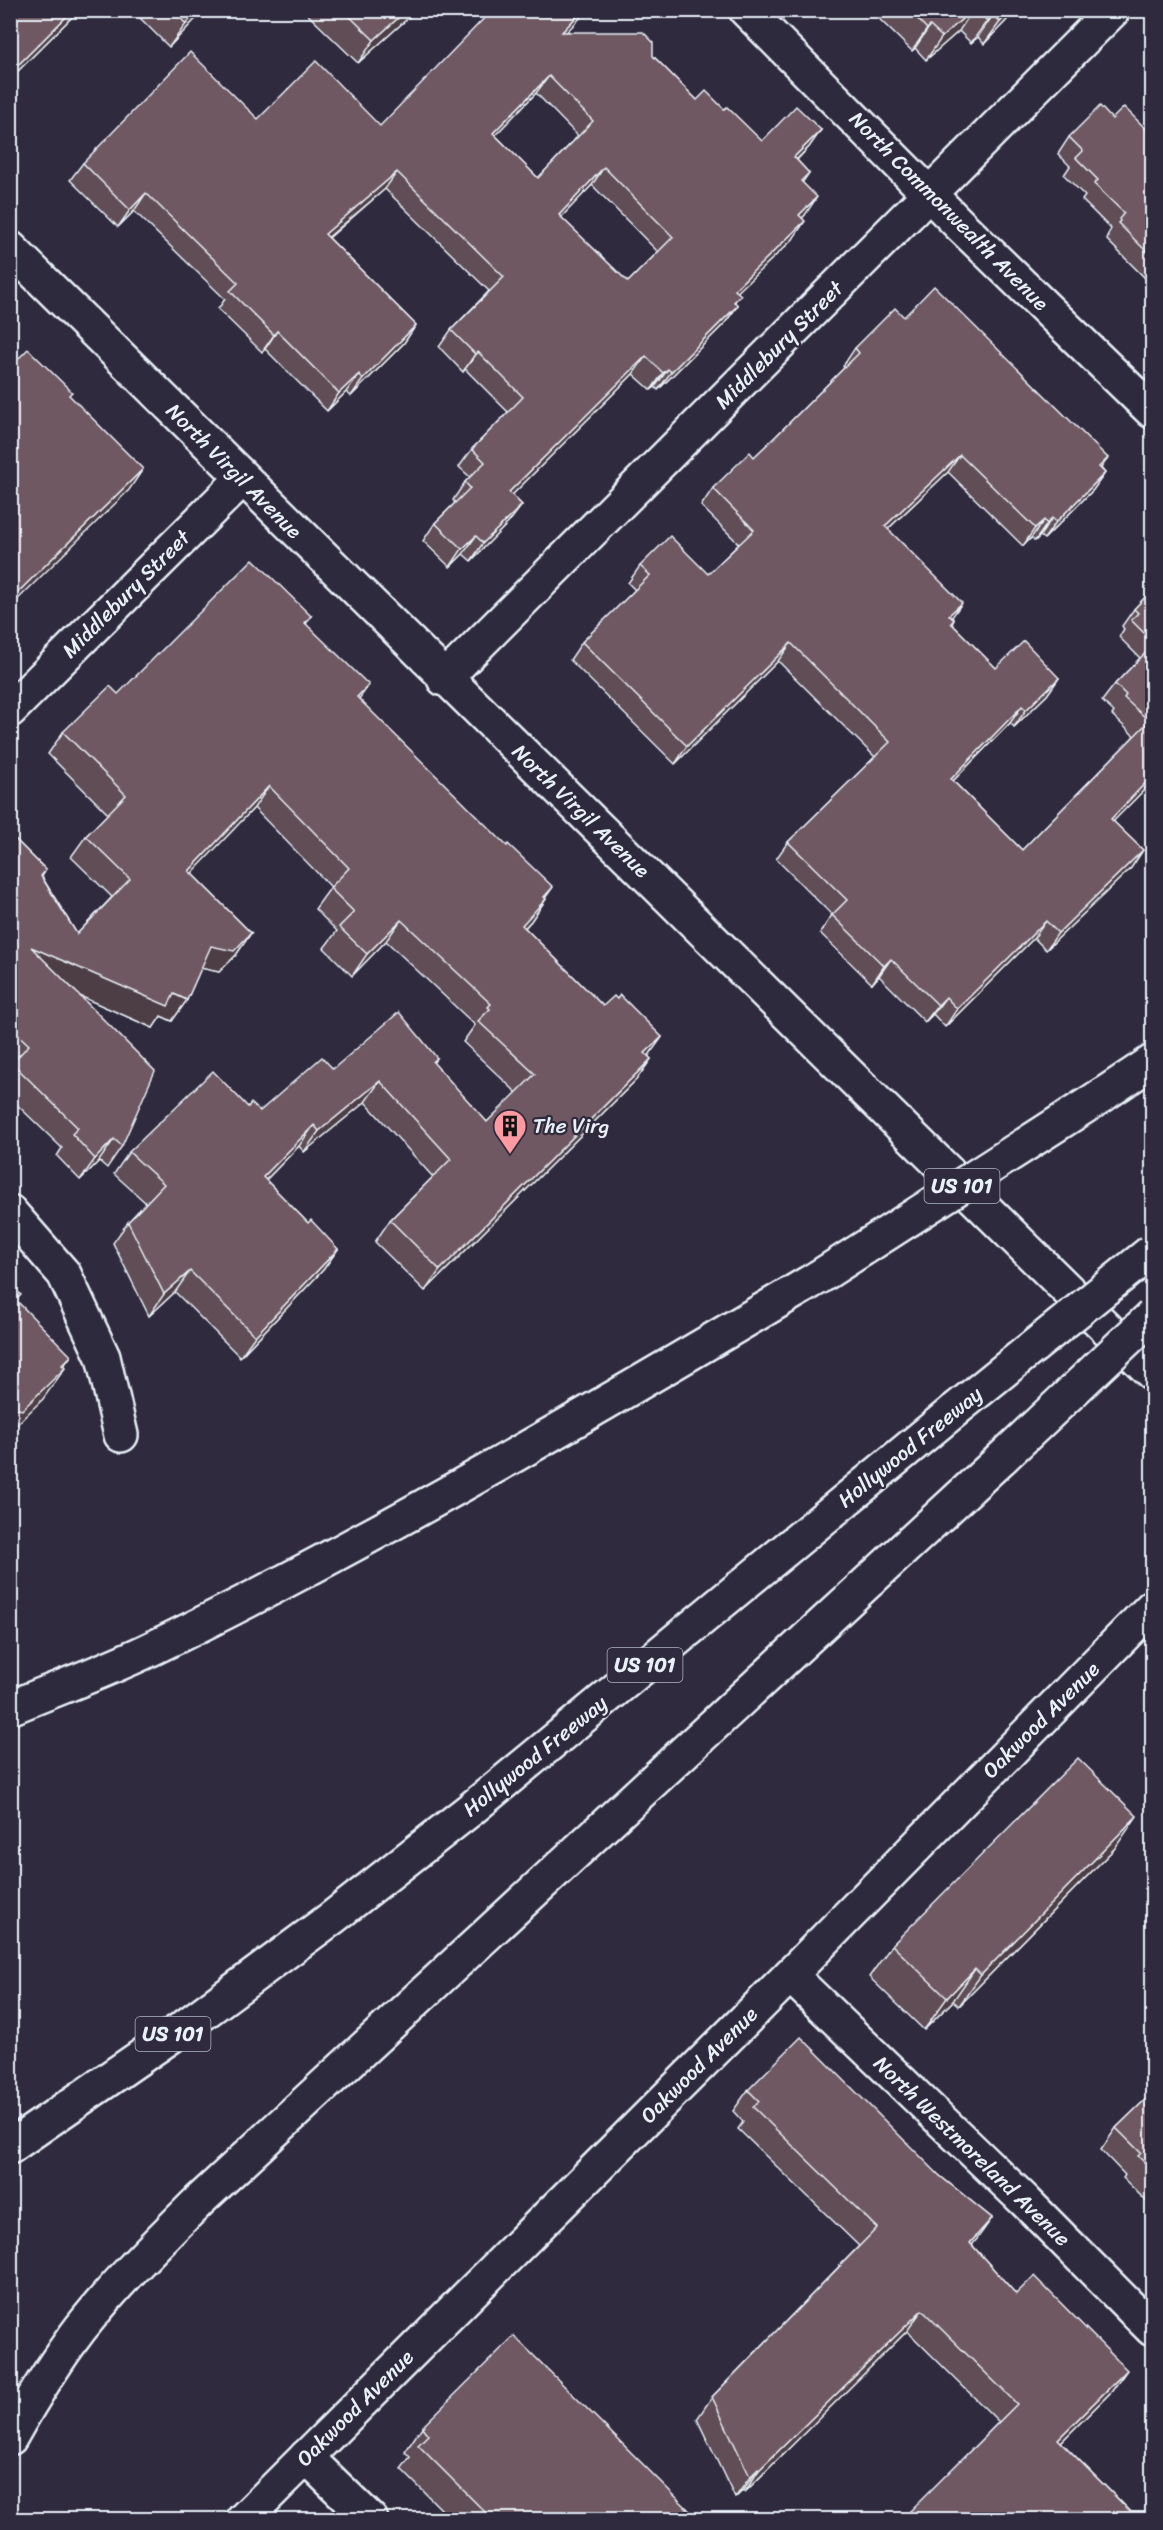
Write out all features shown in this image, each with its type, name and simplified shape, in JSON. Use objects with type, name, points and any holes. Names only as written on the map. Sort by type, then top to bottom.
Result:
[{"type":"main road","name":"North Commonwealth Avenue","points":[[746,10],[929,194],[1152,411]]},
{"type":"main road","name":"Middlebury Street","points":[[444,679],[1113,10]]},
{"type":"main road","name":"North Virgil Avenue","points":[[10,248],[444,679],[696,923],[1152,1373]]},
{"type":"main road","name":"Middlebury Street","points":[[10,710],[242,479]]},
{"type":"main road","name":"US 101","points":[[10,1708],[157,1647],[327,1561],[486,1473],[819,1277],[1152,1062]]},
{"type":"main road","points":[[10,1212],[64,1274],[103,1358],[121,1436]]},
{"type":"main road","name":"Hollywood Freeway","points":[[10,2147],[187,2025],[351,1903],[471,1809],[955,1410],[1152,1251]]},
{"type":"main road","points":[[10,2438],[80,2330],[137,2263],[192,2208],[1003,1457],[1152,1316]]},
{"type":"main road","name":"Oakwood Avenue","points":[[243,2520],[790,1975],[1152,1607]]},
{"type":"main road","name":"North Westmoreland Avenue","points":[[790,1975],[1025,2201],[1152,2329]]},
{"type":"main road","points":[[306,2457],[370,2520]]},
{"type":"building","points":[[10,10],[73,10],[17,66],[10,60]]},
{"type":"building","points":[[172,10],[198,10],[186,24]]},
{"type":"building","points":[[343,10],[407,10],[374,40]]},
{"type":"building","points":[[492,10],[583,10],[562,32],[643,32],[653,42],[653,56],[697,100],[706,91],[724,109],[727,107],[762,141],[796,106],[821,130],[794,157],[809,173],[801,181],[817,197],[799,215],[805,221],[737,287],[735,290],[741,295],[734,302],[738,305],[671,372],[668,369],[663,373],[646,356],[509,492],[522,505],[483,543],[476,536],[462,549],[435,523],[470,488],[465,482],[485,462],[472,449],[523,397],[478,352],[475,354],[451,330],[504,277],[397,172],[325,234],[416,325],[363,379],[359,374],[339,393],[277,331],[274,335],[230,291],[238,283],[146,193],[130,210],[83,163],[190,52],[258,119],[316,61],[380,126]],"holes":[[[549,76],[593,121],[538,178],[493,133]],[[604,167],[673,237],[628,282],[559,215]]]},
{"type":"building","points":[[909,10],[972,10],[942,37],[930,26],[927,29]]},
{"type":"building","points":[[977,10],[1011,10],[1000,22],[993,15],[987,21]]},
{"type":"building","points":[[1100,106],[1112,119],[1124,107],[1152,135],[1152,257],[1118,223],[1124,213],[1094,184],[1098,180],[1076,158],[1083,151],[1069,137]]},
{"type":"building","points":[[934,286],[1108,458],[1099,467],[1105,473],[1056,522],[1052,518],[1047,524],[1044,520],[1035,528],[960,455],[885,526],[962,603],[949,615],[954,620],[951,623],[996,668],[1024,641],[1059,678],[1026,710],[1022,706],[951,779],[1022,850],[1149,721],[1124,698],[1126,695],[1115,684],[1152,646],[1152,776],[1111,819],[1143,850],[1058,933],[1046,921],[957,1009],[946,997],[938,1005],[891,959],[884,966],[832,915],[847,900],[788,842],[890,742],[791,643],[687,746],[582,642],[650,575],[640,566],[670,536],[708,574],[754,530],[713,488],[750,452],[754,457],[776,436],[859,353],[855,348],[895,308],[904,317]]},
{"type":"building","points":[[28,349],[72,392],[69,395],[143,469],[10,600],[10,352],[18,359]]},
{"type":"building","points":[[253,559],[311,616],[305,623],[369,685],[357,697],[507,846],[508,844],[553,887],[544,897],[546,899],[522,925],[603,1006],[614,996],[617,999],[620,995],[662,1037],[645,1053],[651,1059],[440,1270],[390,1220],[451,1159],[380,1081],[319,1131],[314,1125],[263,1177],[308,1223],[311,1220],[338,1249],[255,1336],[190,1271],[164,1294],[128,1222],[164,1184],[129,1152],[213,1071],[248,1107],[251,1103],[260,1111],[322,1057],[333,1069],[399,1012],[437,1058],[433,1062],[487,1122],[535,1074],[478,1021],[490,1009],[488,1007],[491,1004],[401,920],[367,954],[339,927],[354,912],[330,888],[349,868],[269,786],[189,871],[251,933],[234,951],[211,946],[187,1000],[174,994],[168,1006],[31,947],[155,1071],[122,1146],[114,1139],[95,1159],[72,1134],[78,1128],[12,1063],[29,1045],[10,1027],[10,834],[46,870],[41,876],[77,934],[130,879],[86,836],[126,795],[63,732],[110,686],[118,694]]},
{"type":"building","points":[[1152,590],[1152,641],[1131,620],[1138,613],[1134,609]]},
{"type":"building","points":[[10,1284],[21,1295],[16,1300],[71,1356],[62,1365],[65,1368],[22,1410],[15,1408],[11,1412]]},
{"type":"building","points":[[1078,1758],[1137,1816],[981,1975],[975,1969],[947,1998],[892,1945]]},
{"type":"building","points":[[801,2037],[940,2176],[992,2218],[970,2243],[1016,2294],[1034,2276],[1127,2370],[1058,2439],[1139,2520],[906,2520],[904,2517],[1017,2404],[922,2310],[750,2477],[712,2397],[877,2228],[753,2107],[759,2101],[748,2090]]},
{"type":"building","points":[[1152,2093],[1152,2170],[1138,2156],[1141,2153],[1116,2128]]},
{"type":"building","points":[[514,2336],[699,2520],[493,2520],[418,2445],[428,2435],[422,2427]]},
{"type":"place","name":"The Virg","points":[[510,1155]]}]
